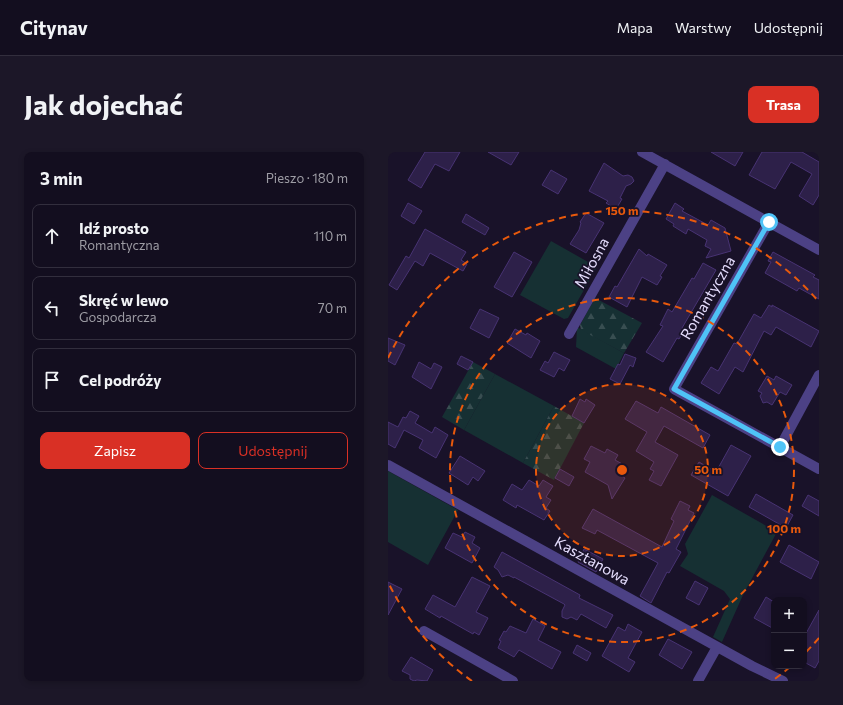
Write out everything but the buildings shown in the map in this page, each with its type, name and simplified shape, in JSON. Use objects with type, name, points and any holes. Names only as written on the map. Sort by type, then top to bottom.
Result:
[{"type":"street","points":[[642,152],[819,250]]},
{"type":"street","name":"Miłosna","points":[[569,334],[665,164]]},
{"type":"street","name":"Romantyczna","points":[[769,222],[674,389],[780,447]]},
{"type":"street","points":[[819,375],[780,447],[819,469]]},
{"type":"street","name":"Kasztanowa","points":[[388,465],[717,647],[783,681]]},
{"type":"street","points":[[424,631],[513,681]]},
{"type":"street","points":[[698,681],[717,647]]},
{"type":"green space","points":[[551,241],[597,267],[568,318],[564,319],[520,295]]},
{"type":"green space","points":[[595,298],[642,323],[624,353],[581,330],[580,325]]},
{"type":"green space","points":[[577,327],[624,353],[616,369],[576,347]]},
{"type":"green space","points":[[473,362],[495,374],[464,430],[442,417]]},
{"type":"green space","points":[[495,374],[554,406],[523,463],[464,430]]},
{"type":"green space","points":[[554,406],[584,423],[554,480],[523,463]]},
{"type":"green space","points":[[388,471],[458,510],[428,565],[388,542]]},
{"type":"green space","points":[[712,495],[777,532],[743,595],[722,642],[713,637],[730,599],[724,591],[680,566],[688,554],[685,544]]},
{"type":"route","points":[[769,222],[674,389],[780,447]]}]
